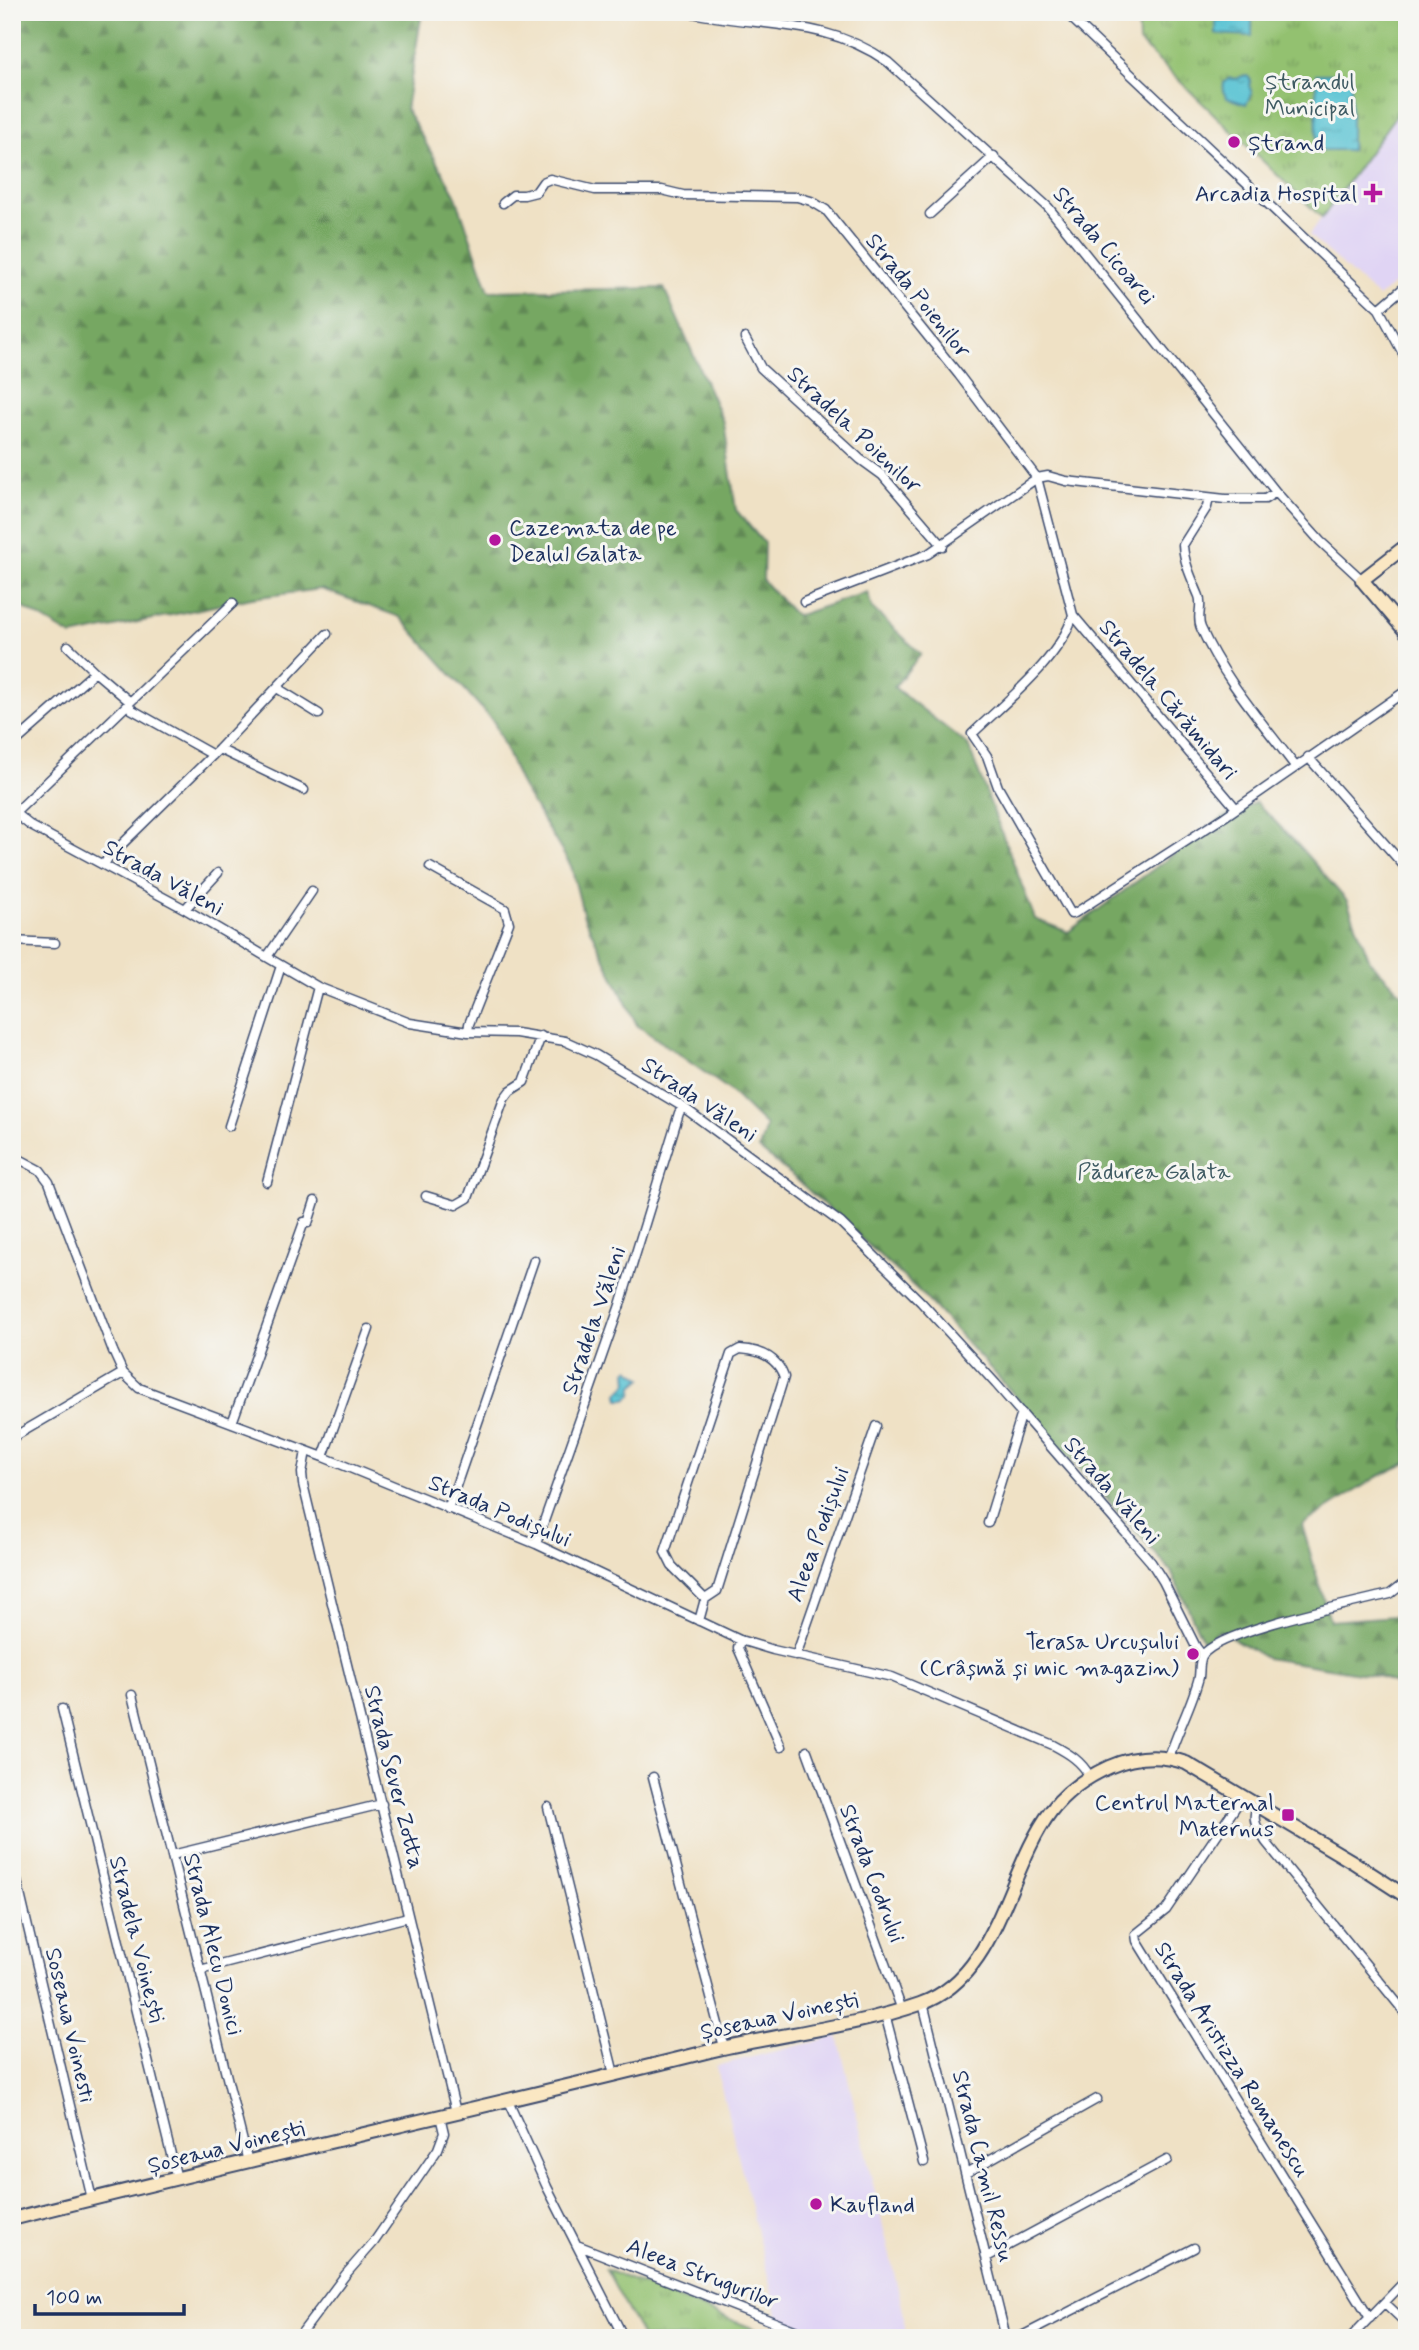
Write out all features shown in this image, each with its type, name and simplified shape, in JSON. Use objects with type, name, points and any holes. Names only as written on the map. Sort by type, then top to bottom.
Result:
[{"type":"main road","points":[[1362,580],[1407,545]]},
{"type":"main road","name":"Strada Cicoarei","points":[[1362,580],[1407,633]]},
{"type":"main road","name":"Șoseaua Voinești","points":[[12,2219],[724,2047],[885,2014],[923,2003],[954,1987],[967,1974],[1042,1825],[1062,1798],[1090,1777],[1132,1759],[1169,1758],[1186,1763],[1407,1897]]},
{"type":"street","name":"Strada Cicoarei","points":[[687,12],[799,26],[837,35],[888,62],[994,156],[1056,216],[1276,492],[1320,541],[1362,580]]},
{"type":"street","points":[[1065,12],[1380,309],[1407,361]]},
{"type":"street","points":[[930,214],[994,156]]},
{"type":"street","name":"Strada Poienilor","points":[[503,203],[513,195],[536,191],[543,182],[551,179],[595,190],[662,190],[683,195],[797,197],[811,201],[826,210],[959,375],[1037,478]]},
{"type":"street","points":[[1380,309],[1407,285]]},
{"type":"street","name":"Stradela Poienilor","points":[[746,338],[761,368],[860,459],[882,475],[943,546]]},
{"type":"street","points":[[804,602],[929,554],[1037,478],[1048,476],[1066,481],[1209,498],[1265,499],[1276,492]]},
{"type":"street","name":"Stradela Cărămidari","points":[[1037,478],[1073,615],[1235,807]]},
{"type":"street","points":[[1209,498],[1207,507],[1183,545],[1190,577],[1201,600],[1199,625],[1217,658],[1295,766]]},
{"type":"street","points":[[14,812],[233,603]]},
{"type":"street","name":"Stradela Cărămidari","points":[[1073,615],[1069,630],[1054,653],[972,733],[987,756],[998,787],[1069,911],[1075,913],[1407,690]]},
{"type":"street","points":[[104,865],[107,858],[216,752],[327,634]]},
{"type":"street","points":[[68,646],[129,704],[131,709],[216,752],[304,790]]},
{"type":"street","points":[[12,745],[95,672]]},
{"type":"street","points":[[277,688],[319,715]]},
{"type":"street","points":[[1308,757],[1407,869]]},
{"type":"street","name":"Strada Văleni","points":[[14,812],[32,826],[185,909],[318,987],[410,1023],[565,1041],[596,1055],[683,1107],[841,1223],[920,1302],[1022,1413],[1151,1562],[1195,1647],[1202,1655]]},
{"type":"street","points":[[430,867],[505,909],[509,923],[468,1031]]},
{"type":"street","points":[[185,909],[218,873]]},
{"type":"street","points":[[267,957],[312,891]]},
{"type":"street","points":[[12,941],[55,943]]},
{"type":"street","points":[[229,1126],[281,966]]},
{"type":"street","points":[[267,1182],[318,987]]},
{"type":"street","points":[[426,1196],[456,1205],[468,1198],[504,1099],[510,1091],[524,1082],[541,1037]]},
{"type":"street","name":"Stradela Văleni","points":[[536,1544],[620,1305],[679,1112],[683,1107]]},
{"type":"street","points":[[12,1155],[40,1170],[49,1182],[123,1373],[12,1437]]},
{"type":"street","points":[[760,1176],[767,1167]]},
{"type":"street","points":[[232,1423],[304,1222],[308,1223],[315,1202]]},
{"type":"street","points":[[449,1509],[534,1260]]},
{"type":"street","points":[[323,1457],[369,1329]]},
{"type":"street","points":[[699,1621],[705,1599],[717,1591],[784,1377],[780,1366],[772,1358],[748,1349],[740,1349],[730,1354],[665,1552],[672,1566],[705,1599]]},
{"type":"street","name":"Strada Podișului","points":[[123,1373],[139,1388],[323,1457],[536,1544],[740,1640],[796,1656],[892,1677],[1053,1745],[1071,1755],[1086,1769],[1090,1777]]},
{"type":"street","points":[[988,1523],[1022,1413]]},
{"type":"street","name":"Aleea Podișului","points":[[796,1656],[876,1426]]},
{"type":"street","name":"Strada Sever Zotta","points":[[306,1451],[303,1484],[456,2112]]},
{"type":"street","points":[[1169,1758],[1199,1678],[1202,1655],[1225,1639],[1251,1630],[1390,1594],[1407,1580]]},
{"type":"street","points":[[740,1640],[738,1648],[781,1747]]},
{"type":"street","name":"Strada Alecu Donici","points":[[132,1695],[248,2162]]},
{"type":"street","name":"Stradela Voinești","points":[[62,1709],[177,2179]]},
{"type":"street","name":"Strada Codrului","points":[[807,1751],[902,2010]]},
{"type":"street","points":[[653,1777],[724,2047]]},
{"type":"street","name":"Strada Aristizza Romanescu","points":[[1243,1796],[1166,1910],[1136,1934],[1137,1941],[1370,2318]]},
{"type":"street","points":[[172,1855],[382,1804]]},
{"type":"street","points":[[1258,1805],[1254,1814],[1255,1823],[1266,1842],[1407,2015]]},
{"type":"street","points":[[548,1807],[614,2074]]},
{"type":"street","name":"Soseaua Voinesti","points":[[12,1860],[92,2199]]},
{"type":"street","points":[[200,1970],[408,1917]]},
{"type":"street","name":"Strada Camil Ressu","points":[[923,2003],[1006,2338]]},
{"type":"street","points":[[885,2014],[924,2162]]},
{"type":"street","points":[[507,2099],[576,2245],[624,2338]]},
{"type":"street","points":[[966,2173],[1097,2099]]},
{"type":"street","points":[[303,2336],[374,2242],[438,2149],[444,2133],[440,2116]]},
{"type":"street","points":[[987,2257],[1167,2160]]},
{"type":"street","name":"Aleea Strugurilor","points":[[576,2245],[815,2338]]},
{"type":"street","points":[[1018,2338],[1194,2248]]},
{"type":"street","points":[[1350,2338],[1407,2279]]},
{"type":"street","points":[[1385,2302],[1407,2324]]},
{"type":"shaded area","name":"Arcadia Hospital","points":[[1397,115],[1407,117],[1407,255],[1402,262],[1407,265],[1407,273],[1378,297],[1309,235]]},
{"type":"shaded area","points":[[838,2036],[904,2315],[904,2338],[832,2338],[778,2317],[716,2066]]},
{"type":"green space","name":"Pădurea Galata","points":[[12,12],[422,12],[406,109],[455,194],[489,291],[664,288],[723,422],[736,510],[764,543],[763,581],[796,616],[867,592],[872,608],[921,654],[894,687],[968,745],[1035,919],[1068,932],[1224,817],[1256,802],[1347,901],[1370,961],[1407,999],[1407,1463],[1377,1477],[1302,1525],[1330,1621],[1407,1615],[1407,1690],[1378,1676],[1266,1658],[1219,1630],[1204,1643],[1171,1571],[991,1369],[921,1293],[796,1179],[759,1149],[766,1126],[728,1089],[637,1025],[584,917],[571,866],[521,785],[494,722],[400,617],[321,589],[252,598],[72,636],[12,601]]},
{"type":"green space","name":"Ștrandul Municipal","points":[[1138,12],[1407,12],[1407,117],[1396,115],[1322,218],[1139,42]]},
{"type":"green space","points":[[606,2270],[777,2338],[643,2338]]},
{"type":"water","points":[[1216,12],[1252,12],[1252,36],[1216,34]]},
{"type":"water","points":[[1316,74],[1351,74],[1351,150],[1317,150]]},
{"type":"water","points":[[1248,76],[1251,81],[1249,85],[1252,94],[1246,104],[1227,98],[1223,91],[1224,83],[1230,78]]},
{"type":"water","points":[[629,1369],[642,1378],[633,1386],[632,1395],[619,1399],[618,1393],[628,1383]]},
{"type":"place","name":"Ștrand","points":[[1234,142]]},
{"type":"place","name":"Arcadia Hospital","points":[[1373,193]]},
{"type":"place","name":"Cazemata de pe Dealul Galata","points":[[495,540]]},
{"type":"place","name":"Terasa Urcușului (Crâșmă și mic magazin)","points":[[1193,1654]]},
{"type":"place","name":"Centrul Maternal Maternus","points":[[1288,1815]]},
{"type":"place","name":"Kaufland","points":[[816,2204]]}]
